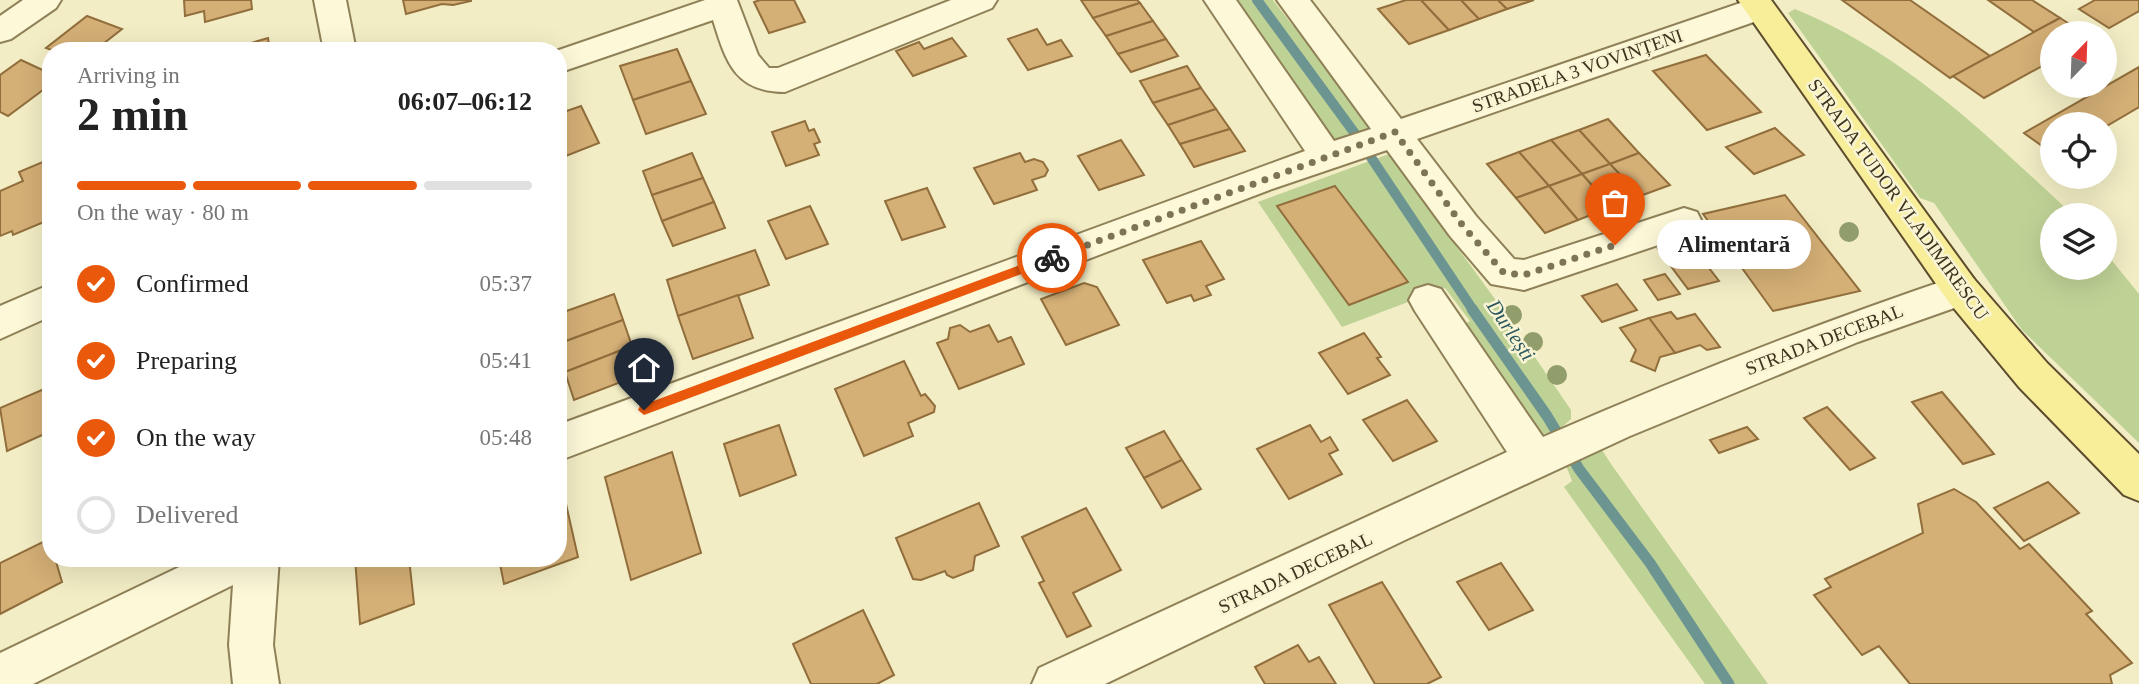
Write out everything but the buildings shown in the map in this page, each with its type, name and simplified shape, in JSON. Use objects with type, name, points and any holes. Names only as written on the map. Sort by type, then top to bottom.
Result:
[{"type":"main road","name":"STRADA TUDOR VLADIMIRESCU","points":[[1757,4],[1961,290],[2033,375],[2139,482]]},
{"type":"street","points":[[0,31],[46,0]]},
{"type":"street","points":[[330,0],[338,42]]},
{"type":"street","points":[[567,59],[723,2],[745,61],[755,76],[771,80],[797,76],[981,0]]},
{"type":"street","points":[[1220,0],[1334,154]]},
{"type":"street","points":[[1293,0],[1388,135],[1504,273],[1524,275],[1684,222]]},
{"type":"street","name":"STRADELA 3 VOVINȚENI","points":[[567,440],[1334,154],[1757,4]]},
{"type":"street","name":"STRADA DECEBAL","points":[[1055,684],[1587,436],[1855,325],[1961,290]]},
{"type":"street","points":[[1428,300],[1539,459]]},
{"type":"street","points":[[0,323],[42,303]]},
{"type":"street","points":[[0,677],[62,644],[227,567]]},
{"type":"street","points":[[256,567],[251,645],[256,684]]},
{"type":"green space","points":[[1236,0],[1273,0],[1293,26],[1298,25],[1373,121],[1373,132],[1352,142],[1333,139]]},
{"type":"green space","points":[[1795,9],[1835,28],[1909,73],[1977,127],[2040,185],[2040,189],[2045,189],[2060,203],[2040,203],[2040,280],[2117,280],[2117,267],[2139,294],[2139,443],[2022,330],[1934,203],[1920,198],[1788,13]]},
{"type":"green space","points":[[1389,154],[1495,299],[1571,410],[1571,419],[1562,427],[1542,434],[1530,433],[1459,328],[1470,321],[1445,288],[1342,327],[1258,202]]},
{"type":"green space","points":[[1600,447],[1768,684],[1705,684],[1564,487],[1572,481],[1565,463]]},
{"type":"waterway","name":"Durlești","points":[[1257,0],[1356,135],[1473,310]]},
{"type":"waterway","name":"Durlești","points":[[1472,309],[1547,416],[1579,469],[1650,563],[1729,684]]},
{"type":"way so far","points":[[1052,258],[1395,132],[1463,226],[1504,273],[1524,275],[1615,245]]},
{"type":"place","name":"Alimentară","points":[[1615,245]]},
{"type":"route","points":[[644,410],[1052,258]]}]
